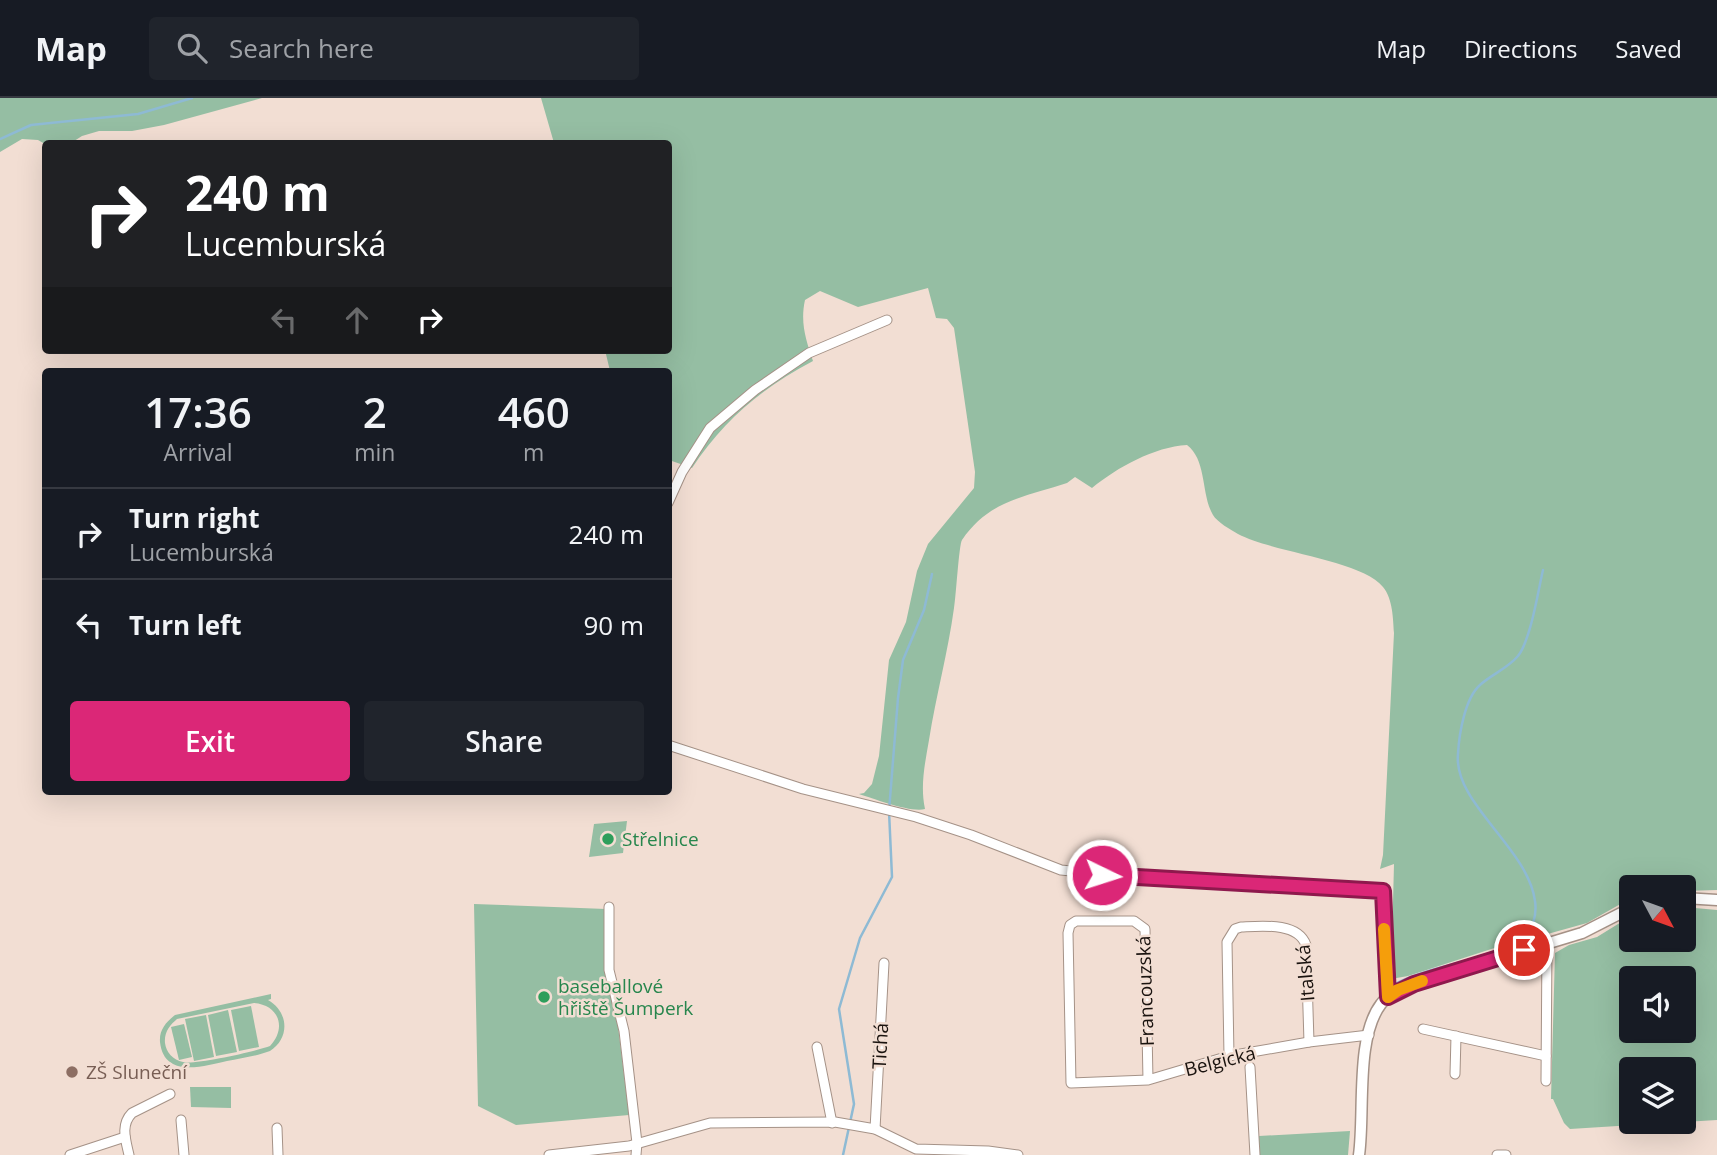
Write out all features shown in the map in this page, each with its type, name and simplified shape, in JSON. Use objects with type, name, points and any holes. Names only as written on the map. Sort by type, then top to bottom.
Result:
[{"type":"street","points":[[672,494],[682,472],[710,428],[755,390],[809,353],[887,320]]},
{"type":"street","points":[[672,746],[803,789],[916,817],[1061,870],[1130,877],[1383,889],[1388,997]]},
{"type":"street","points":[[1696,899],[1717,900]]},
{"type":"street","points":[[609,907],[609,970],[624,1031],[637,1143],[636,1155]]},
{"type":"street","points":[[1359,1155],[1362,1076],[1369,1035],[1378,1010],[1388,997],[1414,984],[1582,933],[1619,914]]},
{"type":"street","name":"Francouzská","points":[[1071,1083],[1068,933],[1070,925],[1084,919],[1134,921],[1145,929],[1148,1080]]},
{"type":"street","name":"Italská","points":[[1229,1056],[1227,942],[1235,929],[1241,927],[1294,929],[1304,938],[1308,1042]]},
{"type":"street","points":[[1546,1081],[1547,944]]},
{"type":"street","name":"Tichá","points":[[875,1129],[884,963]]},
{"type":"street","points":[[1423,1029],[1546,1056]]},
{"type":"street","name":"Belgická","points":[[1071,1083],[1148,1080],[1229,1056],[1308,1042],[1369,1035]]},
{"type":"street","points":[[1455,1036],[1455,1074]]},
{"type":"street","points":[[817,1047],[832,1123]]},
{"type":"street","points":[[1250,1067],[1255,1155]]},
{"type":"street","points":[[128,1155],[125,1124],[131,1113],[170,1094]]},
{"type":"street","points":[[181,1119],[184,1155]]},
{"type":"street","points":[[549,1155],[629,1146],[710,1123],[835,1122],[875,1129],[916,1149],[988,1151],[1018,1155]]},
{"type":"street","points":[[276,1128],[278,1155]]},
{"type":"street","points":[[70,1155],[125,1137]]},
{"type":"street","points":[[1497,1155],[1506,1155]]},
{"type":"green space","points":[[0,98],[262,98],[132,131],[99,131],[76,140],[42,140],[42,142],[22,139],[0,152]]},
{"type":"green space","points":[[541,98],[1717,98],[1717,890],[1696,891],[1696,875],[1619,875],[1619,905],[1587,923],[1544,935],[1541,933],[1408,976],[1391,979],[1394,864],[1380,869],[1383,855],[1394,633],[1389,597],[1383,587],[1357,570],[1254,541],[1221,523],[1209,507],[1198,459],[1187,445],[1137,459],[1092,488],[1075,477],[1067,483],[1022,497],[996,508],[973,527],[961,544],[955,602],[925,766],[925,809],[902,807],[859,794],[864,793],[872,784],[879,756],[889,660],[906,622],[917,571],[928,544],[974,488],[975,472],[954,328],[947,319],[936,318],[928,288],[858,307],[820,291],[805,300],[803,316],[804,331],[813,361],[777,382],[745,407],[717,435],[692,468],[672,461],[672,368],[609,368],[606,354],[672,354],[672,140],[553,140]]},
{"type":"green space","name":"Střelnice","points":[[627,821],[623,853],[589,857],[594,824]]},
{"type":"green space","name":"baseballové hřiště Šumperk","points":[[474,904],[606,909],[606,977],[617,1018],[629,1115],[516,1125],[478,1106]]},
{"type":"green space","points":[[1696,908],[1717,910],[1717,1120],[1696,1121],[1696,1057],[1619,1057],[1619,1126],[1570,1129],[1564,1123],[1551,1099],[1555,953],[1569,945],[1597,937],[1619,923],[1619,952],[1696,952]]},
{"type":"green space","points":[[271,994],[271,999],[268,1000],[280,1011],[284,1032],[277,1046],[270,1051],[197,1067],[177,1066],[163,1054],[160,1042],[164,1027],[175,1015]],"holes":[[[254,1003],[263,1005],[278,1018],[278,1032],[270,1046],[226,1057],[190,1062],[176,1059],[167,1049],[167,1032],[177,1019]]]},
{"type":"green space","points":[[251,1006],[259,1047],[239,1051],[231,1010]]},
{"type":"green space","points":[[228,1010],[237,1052],[216,1056],[208,1015]]},
{"type":"green space","points":[[206,1015],[214,1057],[194,1061],[185,1019]]},
{"type":"green space","points":[[184,1024],[192,1057],[179,1060],[171,1027]]},
{"type":"green space","points":[[190,1087],[231,1087],[231,1108],[191,1107]]},
{"type":"green space","points":[[1350,1131],[1348,1155],[1259,1155],[1259,1136]]},
{"type":"waterway","points":[[0,139],[31,125],[138,114],[192,98]]},
{"type":"waterway","points":[[1393,985],[1518,942],[1526,937],[1535,917],[1535,901],[1529,881],[1467,790],[1460,772],[1458,754],[1470,698],[1484,681],[1514,660],[1523,648],[1543,570]]},
{"type":"waterway","points":[[843,1155],[854,1104],[839,1009],[860,938],[892,877],[889,811],[903,660],[924,610],[932,574]]},
{"type":"slow traffic","points":[[1384,929],[1388,997],[1422,981]]},
{"type":"place","name":"Střelnice","points":[[608,839]]},
{"type":"place","name":"baseballové hřiště Šumperk","points":[[544,997]]},
{"type":"place","name":"ZŠ Sluneční","points":[[72,1072]]},
{"type":"route","points":[[1102,875],[1383,891],[1388,997],[1414,984],[1524,950]]}]
